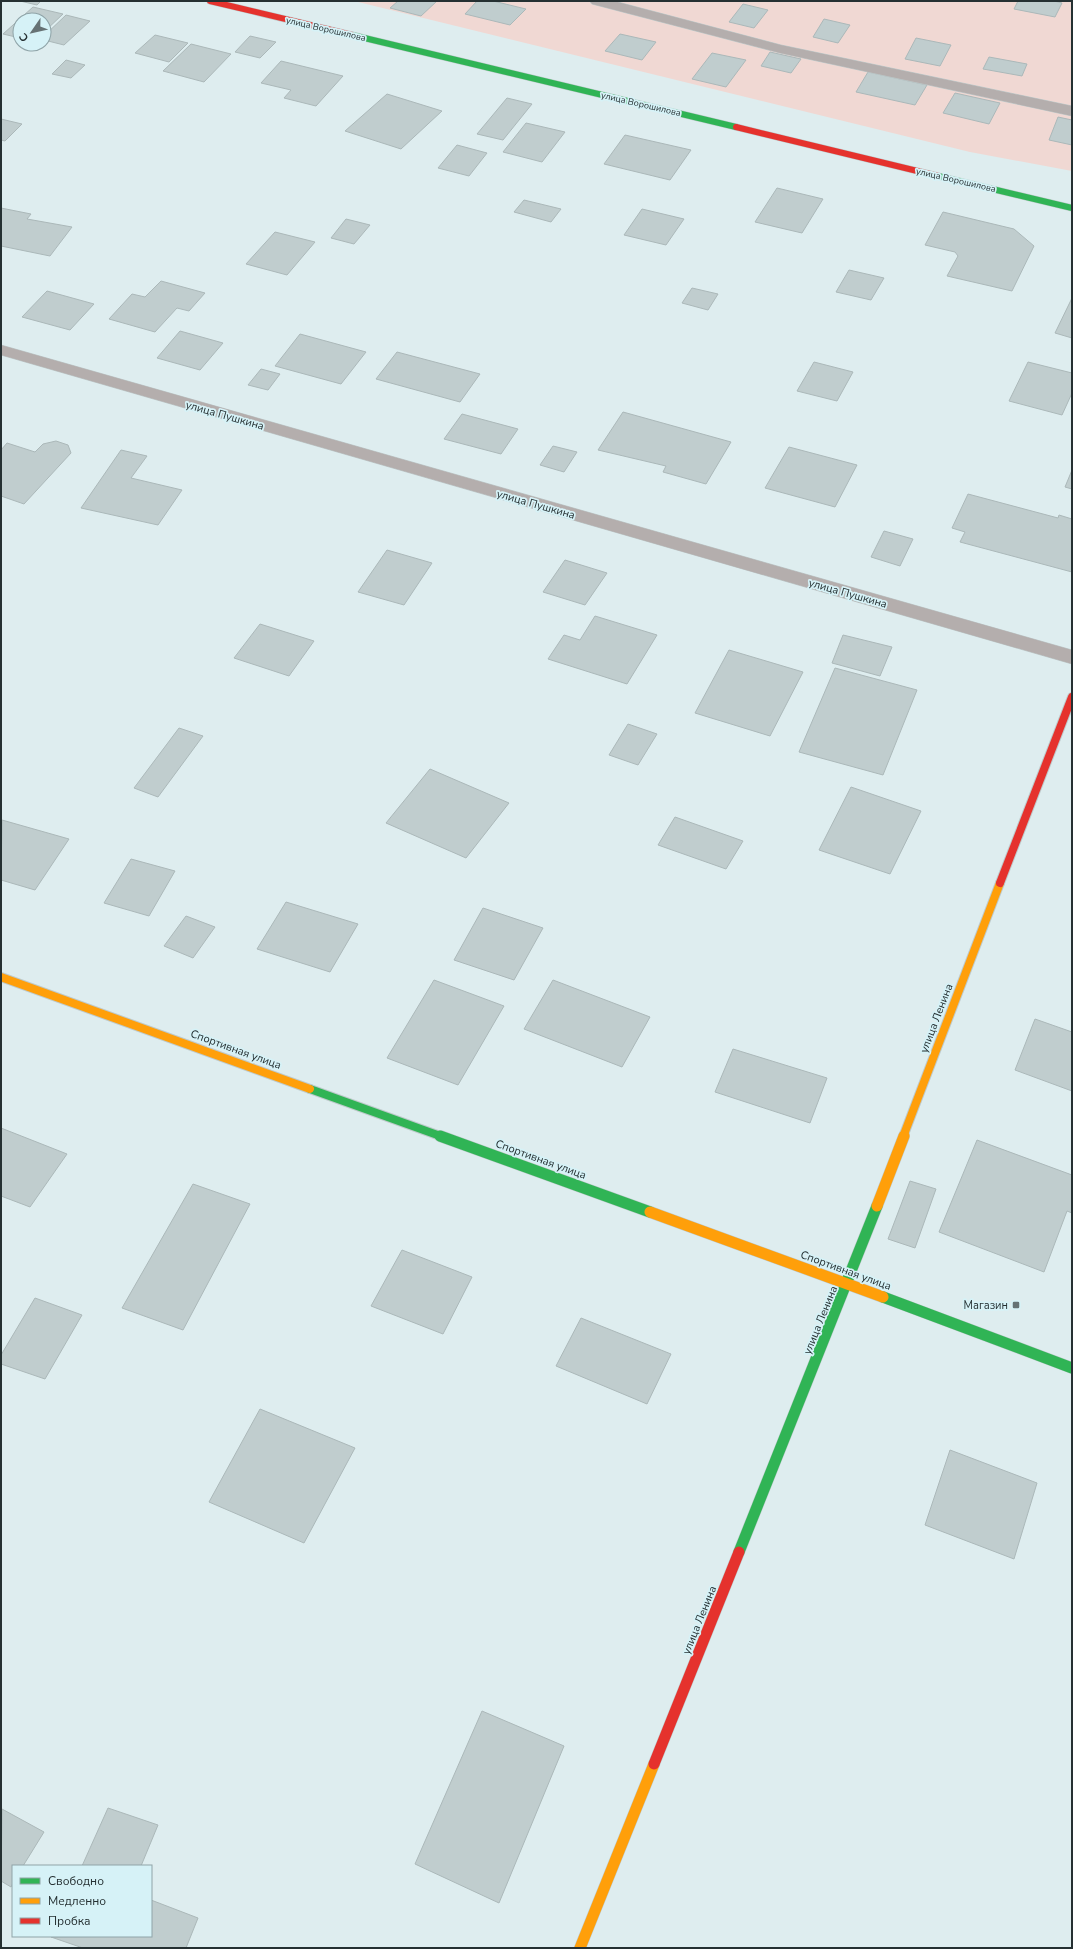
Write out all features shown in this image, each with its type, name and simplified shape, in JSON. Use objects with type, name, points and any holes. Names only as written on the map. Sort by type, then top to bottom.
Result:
[{"type":"street","name":"улица Ворошилова","points":[[210,1],[1072,208]]},
{"type":"street","points":[[597,1],[780,49],[1072,110]]},
{"type":"street","name":"улица Пушкина","points":[[1,350],[1072,657]]},
{"type":"street","name":"улица Ленина","points":[[580,1948],[847,1283],[1072,696]]},
{"type":"street","name":"Спортивная улица","points":[[1,977],[847,1283],[1072,1368]]},
{"type":"shaded area","points":[[354,1],[1072,1],[1072,171],[970,152]]},
{"type":"building","points":[[20,1],[41,1],[37,5]]},
{"type":"building","points":[[398,1],[437,1],[421,16],[390,8]]},
{"type":"building","points":[[477,1],[493,1],[526,9],[510,25],[465,14]]},
{"type":"building","points":[[1018,1],[1054,1],[1062,3],[1055,17],[1014,9]]},
{"type":"building","points":[[743,4],[768,10],[754,28],[729,22]]},
{"type":"building","points":[[33,7],[63,14],[52,24],[52,12],[27,12]]},
{"type":"building","points":[[66,15],[90,21],[64,45],[52,42],[52,28]]},
{"type":"building","points":[[824,19],[850,25],[838,43],[813,37]]},
{"type":"building","points":[[12,26],[12,36],[3,34]]},
{"type":"building","points":[[620,34],[656,42],[642,60],[605,51]]},
{"type":"building","points":[[155,35],[188,43],[169,62],[135,53]]},
{"type":"building","points":[[250,36],[276,42],[260,58],[235,52]]},
{"type":"building","points":[[916,38],[951,45],[940,66],[905,59]]},
{"type":"building","points":[[191,44],[231,54],[204,82],[163,71]]},
{"type":"building","points":[[770,52],[801,59],[791,73],[761,66]]},
{"type":"building","points":[[712,53],[746,60],[726,87],[692,79]]},
{"type":"building","points":[[989,57],[1027,64],[1022,76],[983,69]]},
{"type":"building","points":[[66,60],[85,65],[71,78],[52,74]]},
{"type":"building","points":[[281,61],[343,76],[316,106],[284,98],[291,90],[261,83]]},
{"type":"building","points":[[868,72],[927,85],[915,105],[856,92]]},
{"type":"building","points":[[955,93],[1000,103],[989,124],[943,113]]},
{"type":"building","points":[[387,94],[442,111],[401,149],[345,131]]},
{"type":"building","points":[[507,98],[532,104],[503,140],[477,134]]},
{"type":"building","points":[[1058,117],[1072,120],[1072,145],[1049,140]]},
{"type":"building","points":[[1,119],[22,124],[5,141],[1,140]]},
{"type":"building","points":[[526,123],[565,132],[542,162],[503,152]]},
{"type":"building","points":[[625,135],[691,150],[670,180],[604,164]]},
{"type":"building","points":[[457,145],[487,153],[469,176],[438,168]]},
{"type":"building","points":[[777,188],[823,199],[802,233],[755,222]]},
{"type":"building","points":[[524,200],[561,209],[551,222],[514,212]]},
{"type":"building","points":[[1,208],[31,214],[27,219],[72,227],[50,256],[1,246]]},
{"type":"building","points":[[642,209],[684,219],[666,245],[624,235]]},
{"type":"building","points":[[943,212],[1014,229],[1034,246],[1012,291],[947,276],[958,256],[955,252],[925,245]]},
{"type":"building","points":[[346,219],[370,225],[354,244],[331,238]]},
{"type":"building","points":[[275,232],[315,242],[287,275],[246,264]]},
{"type":"building","points":[[849,270],[884,278],[871,300],[836,292]]},
{"type":"building","points":[[161,281],[205,293],[189,311],[177,308],[155,332],[109,319],[132,294],[145,297]]},
{"type":"building","points":[[692,288],[718,294],[708,310],[682,303]]},
{"type":"building","points":[[47,291],[94,304],[70,330],[22,317]]},
{"type":"building","points":[[1072,298],[1072,338],[1055,333]]},
{"type":"building","points":[[180,331],[223,343],[200,370],[157,358]]},
{"type":"building","points":[[300,334],[366,352],[341,384],[275,366]]},
{"type":"building","points":[[397,352],[480,374],[460,402],[376,379]]},
{"type":"building","points":[[814,362],[853,372],[837,401],[797,391]]},
{"type":"building","points":[[1028,362],[1072,373],[1072,393],[1062,415],[1009,401]]},
{"type":"building","points":[[261,369],[280,374],[268,390],[248,385]]},
{"type":"building","points":[[623,412],[731,442],[706,484],[663,472],[666,466],[598,450]]},
{"type":"building","points":[[462,414],[518,429],[501,454],[444,439]]},
{"type":"building","points":[[56,441],[68,445],[71,453],[24,504],[1,496],[1,450],[7,443],[35,452],[43,444]]},
{"type":"building","points":[[553,446],[577,452],[564,472],[540,465]]},
{"type":"building","points":[[789,447],[857,465],[835,507],[765,488]]},
{"type":"building","points":[[121,450],[147,456],[131,478],[182,490],[158,525],[81,508]]},
{"type":"building","points":[[1072,470],[1072,489],[1065,487]]},
{"type":"building","points":[[968,494],[1058,518],[1059,515],[1072,519],[1072,572],[960,542],[965,532],[952,528]]},
{"type":"building","points":[[884,531],[913,539],[900,566],[871,557]]},
{"type":"building","points":[[387,550],[432,563],[404,605],[358,592]]},
{"type":"building","points":[[565,560],[607,573],[585,605],[543,592]]},
{"type":"building","points":[[595,616],[657,635],[627,684],[548,659],[564,635],[580,640]]},
{"type":"building","points":[[260,624],[314,641],[289,676],[234,658]]},
{"type":"building","points":[[843,635],[892,647],[880,676],[832,663]]},
{"type":"building","points":[[729,650],[803,672],[770,736],[695,713]]},
{"type":"building","points":[[835,668],[917,690],[883,775],[799,752]]},
{"type":"building","points":[[628,724],[657,734],[638,765],[609,755]]},
{"type":"building","points":[[179,728],[203,736],[158,797],[134,788]]},
{"type":"building","points":[[430,769],[509,803],[466,858],[386,823]]},
{"type":"building","points":[[851,787],[921,811],[890,874],[819,850]]},
{"type":"building","points":[[675,817],[743,841],[726,869],[658,845]]},
{"type":"building","points":[[2,820],[69,839],[35,890],[1,880]]},
{"type":"building","points":[[131,859],[175,871],[149,916],[104,903]]},
{"type":"building","points":[[286,902],[358,924],[330,972],[257,949]]},
{"type":"building","points":[[483,908],[543,928],[514,980],[454,960]]},
{"type":"building","points":[[186,916],[215,927],[193,958],[164,946]]},
{"type":"building","points":[[434,980],[504,1006],[458,1085],[387,1058]]},
{"type":"building","points":[[553,980],[650,1017],[622,1067],[524,1029]]},
{"type":"building","points":[[1035,1019],[1072,1032],[1072,1091],[1015,1070]]},
{"type":"building","points":[[733,1049],[827,1078],[810,1123],[715,1092]]},
{"type":"building","points":[[1,1128],[67,1154],[30,1207],[1,1196]]},
{"type":"building","points":[[977,1140],[1072,1175],[1072,1213],[1067,1211],[1044,1272],[939,1232]]},
{"type":"building","points":[[910,1181],[936,1189],[915,1248],[888,1239]]},
{"type":"building","points":[[193,1184],[250,1204],[183,1330],[122,1308]]},
{"type":"building","points":[[402,1250],[472,1277],[443,1334],[371,1306]]},
{"type":"building","points":[[35,1298],[82,1315],[45,1379],[1,1364],[1,1355]]},
{"type":"building","points":[[581,1318],[671,1354],[647,1404],[556,1366]]},
{"type":"building","points":[[260,1409],[355,1448],[304,1543],[209,1502]]},
{"type":"building","points":[[950,1450],[1037,1483],[1014,1559],[925,1525]]},
{"type":"building","points":[[482,1711],[564,1746],[499,1903],[415,1864]]},
{"type":"building","points":[[108,1808],[158,1825],[141,1865],[82,1865]]},
{"type":"building","points":[[2,1809],[44,1832],[24,1865],[12,1865],[11,1887],[1,1881]]},
{"type":"building","points":[[152,1900],[198,1918],[186,1948],[83,1948],[51,1937],[152,1937]]},
{"type":"traffic: fast","points":[[352,35],[736,127]]},
{"type":"traffic: fast","points":[[938,176],[1072,208]]},
{"type":"traffic: fast","points":[[310,1089],[650,1212]]},
{"type":"traffic: fast","points":[[739,1552],[877,1206]]},
{"type":"traffic: fast","points":[[883,1297],[1072,1368]]},
{"type":"traffic: slow","points":[[877,1206],[1000,883]]},
{"type":"traffic: slow","points":[[1,977],[310,1089]]},
{"type":"traffic: slow","points":[[650,1212],[883,1297]]},
{"type":"traffic: slow","points":[[580,1948],[654,1764]]},
{"type":"traffic: jam","points":[[210,1],[352,35]]},
{"type":"traffic: jam","points":[[736,127],[938,176]]},
{"type":"traffic: jam","points":[[1000,883],[1072,697]]},
{"type":"traffic: jam","points":[[654,1764],[739,1552]]},
{"type":"place","name":"Магазин","points":[[1016,1305]]}]
